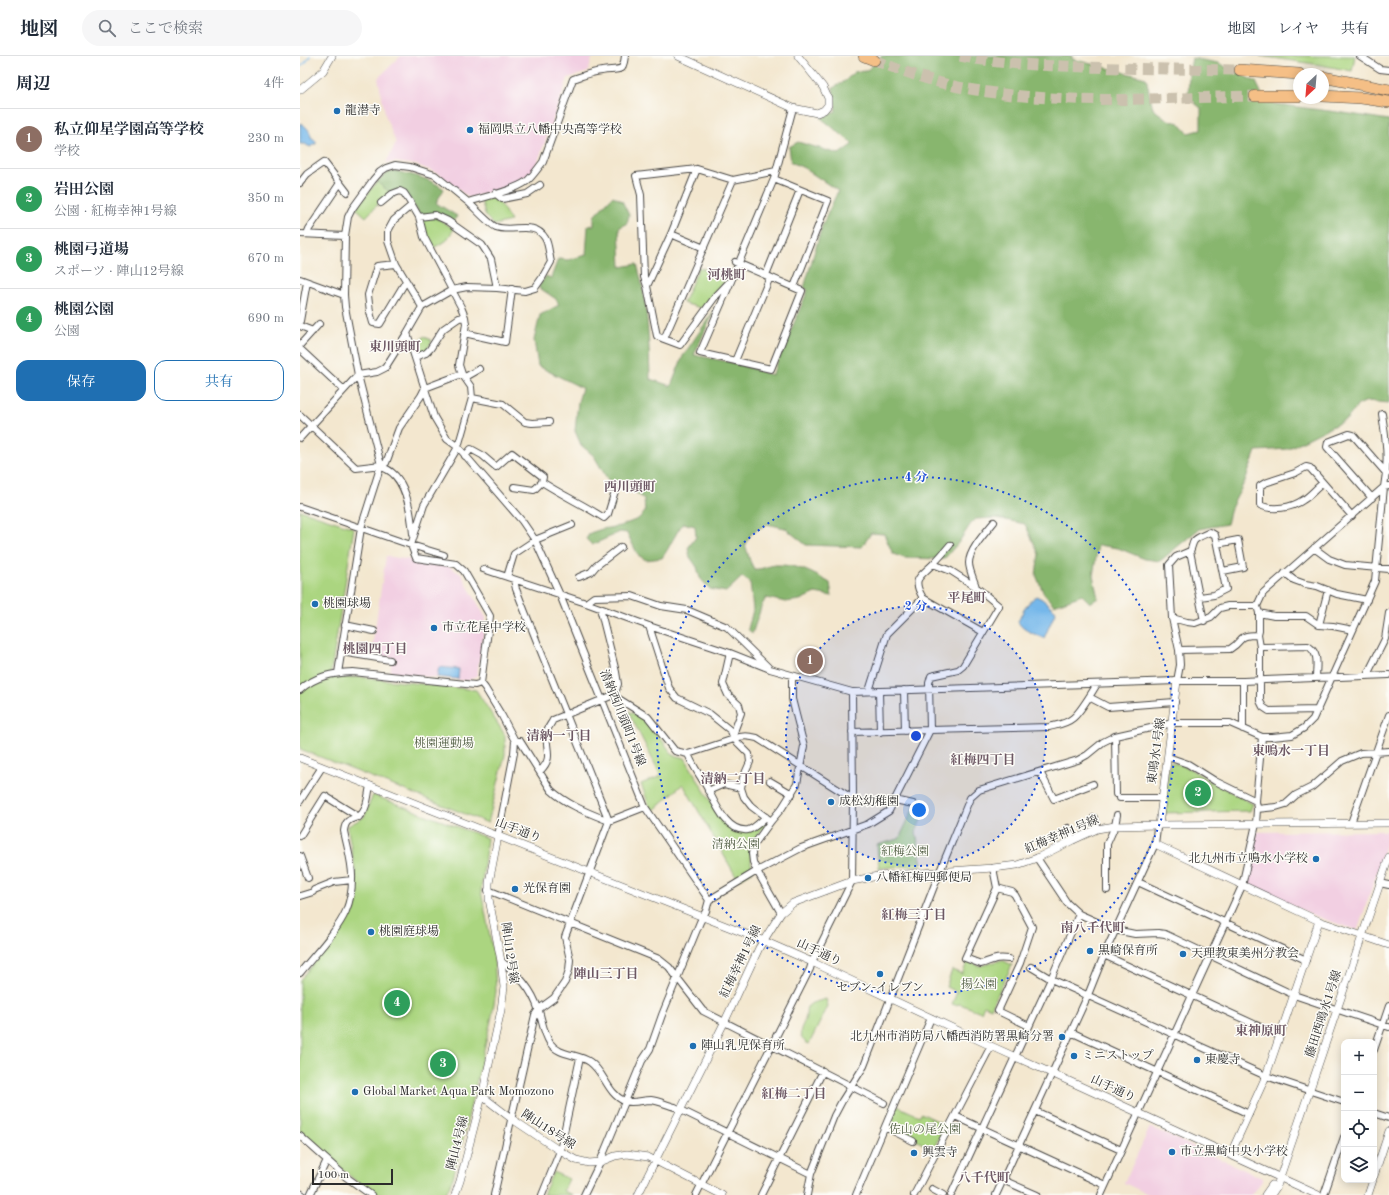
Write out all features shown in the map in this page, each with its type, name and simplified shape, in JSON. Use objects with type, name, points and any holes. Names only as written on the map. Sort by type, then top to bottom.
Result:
[{"type":"highway","points":[[864,56],[874,60]]},
{"type":"highway","points":[[1240,70],[1293,74]]},
{"type":"highway","points":[[1329,78],[1389,90]]},
{"type":"highway","points":[[1254,96],[1293,96]]},
{"type":"highway","points":[[1329,96],[1361,98],[1389,102]]},
{"type":"street","points":[[300,90],[323,71],[328,65],[332,56]]},
{"type":"street","points":[[468,202],[516,187],[535,173],[543,162],[573,79],[605,70],[616,71],[622,68],[625,56]]},
{"type":"street","points":[[678,56],[793,108],[817,113],[824,110],[828,105],[828,98],[823,88],[798,56]]},
{"type":"street","points":[[1360,56],[1380,70],[1389,70]]},
{"type":"street","points":[[737,263],[802,291],[771,369],[700,353],[732,279],[737,263],[774,179],[793,108]]},
{"type":"street","points":[[300,183],[307,174],[324,162],[347,192]]},
{"type":"street","points":[[300,438],[358,375],[377,372],[385,368],[422,307],[452,290],[467,287],[525,291],[535,288],[551,262],[546,238],[536,229],[526,227],[506,229],[494,226],[435,175],[410,168],[395,166],[386,168],[380,172],[352,209],[348,217],[345,236],[344,295],[358,375],[381,466],[361,528],[338,673]]},
{"type":"street","points":[[732,279],[715,297],[680,345],[657,336],[644,277],[641,195],[636,176],[697,169],[733,180],[776,171]]},
{"type":"street","points":[[647,286],[671,234],[697,169]]},
{"type":"street","points":[[774,179],[828,201],[794,287]]},
{"type":"street","points":[[664,339],[733,180]]},
{"type":"street","points":[[307,234],[340,182]]},
{"type":"street","points":[[495,193],[502,199],[527,194],[540,185]]},
{"type":"street","points":[[735,361],[800,190]]},
{"type":"street","points":[[381,204],[392,194],[400,191],[404,193],[419,217],[424,237],[461,306],[465,317],[466,324],[459,365],[463,375],[471,387],[472,398],[458,447],[424,505],[411,544],[416,558],[456,564],[464,571],[490,616],[481,683],[502,716],[515,741],[498,836]]},
{"type":"street","points":[[412,205],[394,220],[388,231],[388,241],[396,264],[422,307]]},
{"type":"street","points":[[419,217],[435,215],[448,221],[482,245],[491,259],[497,288]]},
{"type":"street","points":[[300,234],[345,236]]},
{"type":"street","points":[[671,234],[704,248]]},
{"type":"street","points":[[396,264],[377,266],[368,295],[373,323],[380,324],[406,281]]},
{"type":"street","points":[[300,279],[344,295]]},
{"type":"street","points":[[300,321],[307,282]]},
{"type":"street","points":[[464,333],[505,342],[512,290]]},
{"type":"street","points":[[415,357],[426,353],[430,349],[443,329],[459,318],[465,317]]},
{"type":"street","points":[[300,345],[319,324]]},
{"type":"street","points":[[300,326],[313,331]]},
{"type":"street","name":"清納西川頭町1号線","points":[[407,333],[434,417],[447,439],[458,447],[466,456],[522,521],[535,540],[560,595],[645,807],[708,900]]},
{"type":"street","points":[[300,349],[344,390]]},
{"type":"street","points":[[300,415],[356,468],[381,466],[386,463],[399,428],[425,388],[479,369]]},
{"type":"street","points":[[472,398],[503,404],[525,422],[550,422]]},
{"type":"street","points":[[807,1195],[811,1174],[834,1116],[864,1066],[970,798],[979,790],[1078,760],[1087,755],[1103,742],[1115,736],[1173,723],[1230,723],[1262,737],[1284,737],[1292,735],[1304,728],[1313,719],[1375,581],[1388,460],[1382,414]]},
{"type":"street","points":[[1372,498],[1327,447],[1328,442],[1349,434],[1353,435],[1387,474]]},
{"type":"street","points":[[466,456],[471,450],[482,455],[496,467],[512,453],[544,477],[542,482],[534,490],[514,487]]},
{"type":"street","points":[[381,466],[386,468],[401,483],[411,512],[414,535]]},
{"type":"street","points":[[1323,483],[1303,500],[1290,506],[1267,508],[1260,505],[1260,486],[1295,473],[1306,467],[1310,468],[1352,516]]},
{"type":"street","points":[[542,482],[567,498],[581,503],[604,518],[608,514],[615,491]]},
{"type":"street","points":[[1318,710],[1269,711],[1263,707],[1260,701],[1260,647],[1258,635],[1259,613],[1257,606],[1263,593],[1386,487]]},
{"type":"street","points":[[300,507],[444,555]]},
{"type":"street","points":[[976,587],[969,562],[977,544],[994,522]]},
{"type":"street","points":[[507,577],[514,554],[535,540],[572,525]]},
{"type":"street","points":[[1177,681],[1180,665],[1179,650],[1172,618],[1169,565],[1176,556],[1190,551],[1193,547],[1194,541],[1210,532],[1215,535],[1226,588],[1214,594],[1200,597]]},
{"type":"street","points":[[1217,544],[1238,540],[1243,567],[1223,571]]},
{"type":"street","points":[[950,545],[933,564],[920,575],[918,589],[923,598],[983,632]]},
{"type":"street","points":[[579,577],[591,572],[620,546]]},
{"type":"street","points":[[1314,548],[1329,559],[1345,565],[1389,569]]},
{"type":"street","points":[[1190,551],[1204,620]]},
{"type":"street","points":[[584,1195],[600,1162],[642,1061],[650,1049],[677,977],[706,910],[708,900],[757,871],[801,848],[868,824],[889,812],[930,730],[929,683],[931,676],[958,670],[963,666],[999,606],[976,587],[951,571],[933,564]]},
{"type":"street","points":[[483,569],[730,653],[770,669],[852,692],[1177,681],[1243,681],[1389,675]]},
{"type":"street","points":[[1284,574],[1294,580],[1337,594],[1367,600]]},
{"type":"street","points":[[494,1195],[535,1015],[539,1009],[554,998],[565,982],[569,970],[570,960],[564,937],[609,821],[523,607],[514,580]]},
{"type":"street","points":[[1319,625],[1328,590]]},
{"type":"street","points":[[586,603],[594,598],[632,596],[661,606],[687,610],[727,627],[770,669]]},
{"type":"street","points":[[869,691],[887,634],[923,598]]},
{"type":"street","points":[[1172,618],[1195,623],[1211,617],[1220,608],[1228,606],[1257,606]]},
{"type":"street","points":[[600,608],[618,684],[614,696]]},
{"type":"street","points":[[1367,675],[1385,639],[1389,612]]},
{"type":"street","points":[[1259,613],[1274,616],[1306,616],[1319,625],[1353,630]]},
{"type":"street","points":[[345,625],[374,631]]},
{"type":"street","points":[[649,626],[669,688],[677,698],[710,714],[730,731],[734,739],[749,754],[750,762],[743,778],[741,788],[744,797],[751,806],[768,819]]},
{"type":"street","points":[[1179,650],[1230,648],[1236,645],[1240,638],[1246,635],[1258,635]]},
{"type":"street","points":[[1260,647],[1308,646],[1314,650],[1316,655],[1316,678]]},
{"type":"street","points":[[341,652],[390,660]]},
{"type":"street","points":[[730,653],[723,684],[728,694],[739,705],[741,713],[735,729],[734,739]]},
{"type":"street","points":[[300,690],[308,683],[318,678],[338,673],[353,672],[474,685],[481,683]]},
{"type":"street","points":[[688,754],[696,772],[720,812],[732,825],[740,829],[748,830],[768,819],[782,808],[797,784],[804,746],[792,699],[792,676]]},
{"type":"street","name":"東鳴水1号線","points":[[1159,825],[1173,723],[1177,681]]},
{"type":"street","points":[[1243,681],[1243,728]]},
{"type":"street","points":[[852,732],[1049,727],[1061,725],[1073,718],[1097,684]]},
{"type":"street","points":[[904,690],[905,731]]},
{"type":"street","points":[[880,691],[880,732]]},
{"type":"street","points":[[696,1195],[810,969],[812,962],[852,881],[852,692]]},
{"type":"street","points":[[540,771],[546,766],[548,760],[547,733],[549,726],[554,720],[602,699],[614,696],[648,717],[675,751],[688,754],[746,735],[757,738],[853,799]]},
{"type":"street","points":[[1089,697],[1108,707],[1175,702]]},
{"type":"street","points":[[1351,823],[1389,714]]},
{"type":"street","points":[[1115,736],[1118,796],[1162,798]]},
{"type":"street","points":[[1101,1195],[1242,886],[1256,824],[1258,809],[1256,801],[1262,737]]},
{"type":"street","points":[[515,741],[520,742],[551,790],[557,796],[579,808],[609,821],[645,807]]},
{"type":"street","points":[[1258,809],[1286,804],[1296,795],[1312,787],[1342,761],[1362,753],[1389,751]]},
{"type":"street","name":"山手通り","points":[[300,758],[764,941],[1318,1195]]},
{"type":"street","points":[[1168,758],[1188,764],[1215,781],[1256,801]]},
{"type":"street","points":[[300,801],[302,794],[322,767]]},
{"type":"street","points":[[1040,772],[1054,799],[1093,784]]},
{"type":"street","points":[[770,781],[792,794]]},
{"type":"street","points":[[708,791],[724,784],[741,788]]},
{"type":"street","points":[[300,973],[336,928],[346,910],[352,880],[344,831],[345,825],[347,821],[358,817],[363,813],[370,786]]},
{"type":"street","points":[[300,836],[325,796],[358,817]]},
{"type":"street","points":[[895,800],[913,804]]},
{"type":"street","points":[[1107,890],[1107,844],[1115,826],[1117,815]]},
{"type":"street","points":[[1094,818],[1097,830]]},
{"type":"street","points":[[768,819],[753,846],[753,862],[781,913]]},
{"type":"street","name":"紅梅幸神1号線","points":[[638,1195],[725,1021],[759,948],[781,913],[793,903],[852,881],[878,876],[1016,865],[1037,858],[1097,830],[1115,826],[1389,823]]},
{"type":"street","points":[[996,1195],[1088,995],[1127,899],[1138,882],[1155,844],[1157,828],[1159,825]]},
{"type":"street","points":[[1068,828],[1073,840]]},
{"type":"street","name":"陣山12号線","points":[[482,1096],[501,1010],[504,987],[501,961],[488,890],[498,836]]},
{"type":"street","points":[[1155,844],[1319,921],[1389,946]]},
{"type":"street","points":[[300,856],[308,878]]},
{"type":"street","name":"藤田西鳴水1号線","points":[[1279,1177],[1310,1091],[1336,1010],[1389,857]]},
{"type":"street","points":[[1037,858],[1067,903],[1079,914],[1115,930],[1134,934],[1158,932],[1165,934],[1294,995],[1389,1027]]},
{"type":"street","points":[[993,868],[997,888],[965,958],[981,964],[992,958],[1009,959]]},
{"type":"street","points":[[300,896],[313,892],[314,890],[334,882],[352,880]]},
{"type":"street","points":[[1138,882],[1306,960]]},
{"type":"street","points":[[1380,883],[1389,885]]},
{"type":"street","points":[[997,888],[1012,892],[1015,895],[1032,927],[1020,963],[998,1011],[1029,1026]]},
{"type":"street","points":[[488,890],[659,959],[669,967],[703,1011],[884,1103]]},
{"type":"street","points":[[951,1195],[1051,979],[1079,914]]},
{"type":"street","points":[[1230,1155],[1266,1076],[1319,921]]},
{"type":"street","points":[[1104,955],[1280,1036]]},
{"type":"street","points":[[501,961],[526,984],[531,991],[539,1009],[550,1043],[558,1050],[589,1061],[595,1066],[612,1092],[626,1101],[652,1100],[675,1107],[811,1174]]},
{"type":"street","points":[[1031,967],[1051,979],[1266,1076],[1341,1101]]},
{"type":"street","points":[[1377,1041],[1389,1006]]},
{"type":"street","points":[[856,1195],[931,1018]]},
{"type":"street","points":[[1071,1032],[1249,1114]]},
{"type":"street","points":[[914,1195],[991,1046]]},
{"type":"street","points":[[542,1195],[560,1151],[580,1058]]},
{"type":"street","points":[[761,1195],[823,1071]]},
{"type":"street","name":"陣山18号線","points":[[482,1096],[512,1120],[576,1160],[589,1163],[600,1162],[615,1156],[627,1154],[648,1157],[722,1195]]},
{"type":"street","name":"陣山4号線","points":[[455,1195],[482,1096]]},
{"type":"street","points":[[1035,1111],[1121,1150]]},
{"type":"street","points":[[1377,1114],[1389,1118]]},
{"type":"street","points":[[955,1116],[1105,1185]]},
{"type":"street","points":[[884,1127],[913,1141]]},
{"type":"street","points":[[1377,1167],[1389,1132]]},
{"type":"street","points":[[300,1136],[346,1176],[371,1195]]},
{"type":"street","points":[[1324,1195],[1341,1146]]},
{"type":"street","points":[[310,1195],[327,1160]]},
{"type":"street","points":[[1265,1195],[1279,1177]]},
{"type":"street","points":[[1271,1195],[1277,1186],[1279,1177]]},
{"type":"street","points":[[1003,1180],[1037,1195]]},
{"type":"street","points":[[1368,1195],[1372,1183]]},
{"type":"street","points":[[932,1189],[943,1195]]},
{"type":"shaded area","name":"福岡県立八幡中央高等学校","points":[[401,56],[593,56],[588,72],[568,78],[538,161],[532,171],[525,178],[510,186],[469,198],[439,174],[417,165],[396,162],[386,163],[396,143],[386,118],[378,78]]},
{"type":"shaded area","points":[[386,556],[448,566],[461,574],[486,618],[477,675],[468,681],[390,673],[392,658],[371,655]]},
{"type":"shaded area","name":"北九州市立鳴水小学校","points":[[1388,831],[1389,836],[1358,929],[1356,930],[1315,916],[1248,885],[1247,882],[1257,832]]},
{"type":"shaded area","name":"市立黒崎中央小学校","points":[[1150,1127],[1262,1178],[1262,1181],[1252,1195],[1150,1195],[1124,1183]]},
{"type":"green space","points":[[881,56],[1072,56],[1072,59],[1146,78],[1153,109],[1168,120],[1179,123],[1188,133],[1201,130],[1201,108],[1188,98],[1189,74],[1192,58],[1218,63],[1256,82],[1266,103],[1389,120],[1389,403],[1367,401],[1358,405],[1347,419],[1287,449],[1256,451],[1245,481],[1231,508],[1227,524],[1199,529],[1160,561],[1145,559],[1118,548],[1098,545],[1093,576],[1098,598],[1090,603],[1082,595],[1054,605],[1044,594],[1036,575],[1039,554],[1025,524],[996,518],[976,519],[944,559],[904,558],[893,554],[884,534],[871,533],[862,547],[806,545],[785,528],[767,524],[752,533],[745,544],[754,569],[760,569],[773,565],[784,565],[804,570],[830,583],[832,596],[815,593],[800,600],[786,602],[766,598],[752,634],[748,629],[753,610],[750,582],[742,577],[726,592],[710,589],[700,578],[697,567],[690,557],[688,548],[696,537],[695,526],[683,523],[662,558],[646,560],[638,555],[627,533],[620,532],[592,545],[586,539],[590,533],[620,526],[638,519],[645,512],[644,499],[634,491],[608,480],[594,456],[581,445],[575,431],[578,402],[582,388],[538,366],[534,340],[540,315],[559,305],[556,299],[538,287],[546,276],[551,278],[558,259],[568,260],[586,255],[588,226],[594,225],[594,216],[613,196],[622,201],[629,215],[627,223],[619,228],[621,267],[637,264],[641,278],[647,321],[650,379],[671,386],[683,356],[715,309],[694,355],[734,363],[772,375],[808,290],[804,288],[822,226],[838,191],[804,168],[791,162],[789,147],[798,142],[839,154],[853,144],[821,118],[836,111],[833,88],[845,81],[854,72],[866,71],[879,60]]},
{"type":"green space","points":[[1260,56],[1355,56],[1352,71]]},
{"type":"green space","points":[[395,171],[427,180],[444,189],[436,203],[457,216],[453,223],[448,220],[420,215],[405,192],[391,193],[377,182],[385,174]]},
{"type":"green space","points":[[377,182],[391,193],[366,217],[356,208]]},
{"type":"green space","points":[[490,196],[497,199],[511,221],[494,225],[486,217],[481,200]]},
{"type":"green space","points":[[434,218],[454,229],[446,241],[433,248],[426,236],[422,219]]},
{"type":"green space","points":[[699,267],[728,278],[701,308],[683,303]]},
{"type":"green space","points":[[424,336],[432,341],[426,351],[416,353],[412,343],[421,340]]},
{"type":"green space","name":"桃園運動場","points":[[300,510],[354,528],[330,678],[360,677],[476,690],[505,735],[505,755],[488,823],[300,749]]},
{"type":"green space","name":"清納公園","points":[[628,711],[647,720],[673,755],[685,758],[718,814],[732,828],[757,828],[766,821],[767,823],[752,843],[752,872],[738,880],[683,784],[653,811],[649,805],[641,784],[661,776]]},
{"type":"green space","points":[[1170,762],[1185,766],[1253,804],[1250,811],[1162,813]]},
{"type":"green space","points":[[373,795],[487,838],[481,891],[494,957],[496,991],[492,1016],[461,1147],[453,1178],[445,1195],[376,1195],[365,1189],[300,1132],[300,980],[340,931],[350,915],[355,895],[356,876],[348,826],[364,817]]},
{"type":"green space","name":"紅梅公園","points":[[914,807],[924,812],[916,832],[922,865],[879,868],[877,845],[899,839]]},
{"type":"green space","name":"揚公園","points":[[1002,960],[1012,965],[991,1008],[984,1005],[981,1012],[960,1004],[952,1004],[957,992],[946,987],[952,970],[962,974],[968,961],[980,966]]},
{"type":"green space","points":[[826,999],[828,1006],[809,1044],[804,1041],[800,1034],[806,1016],[807,1007],[812,1003]]},
{"type":"green space","name":"佐山の尾公園","points":[[897,1106],[919,1116],[921,1113],[946,1125],[933,1149],[888,1126]]},
{"type":"green space","points":[[553,1172],[569,1179],[563,1191],[572,1195],[543,1195]]},
{"type":"water","points":[[300,123],[307,128],[311,137],[316,141],[316,144],[313,144],[311,147],[305,144],[300,144]]},
{"type":"water","points":[[1036,596],[1056,611],[1044,638],[1026,630],[1018,622],[1025,608]]},
{"type":"water","points":[[439,667],[459,669],[458,679],[437,677]]},
{"type":"waterway","points":[[300,67],[310,56]]},
{"type":"tunnel","points":[[960,56],[999,62],[1037,65],[1240,70]]},
{"type":"tunnel","points":[[874,60],[896,69],[952,86],[1000,94],[1109,100],[1255,96]]},
{"type":"place","name":"龍潜寺","points":[[337,111]]},
{"type":"place","name":"福岡県立八幡中央高等学校","points":[[470,130]]},
{"type":"place","name":"桃園球場","points":[[315,604]]},
{"type":"place","name":"市立花尾中学校","points":[[434,628]]},
{"type":"place","name":"私立仰星学園高等学校","points":[[810,661]]},
{"type":"place","name":"岩田公園","points":[[1198,793]]},
{"type":"place","name":"成松幼稚園","points":[[831,802]]},
{"type":"place","name":"北九州市立鳴水小学校","points":[[1316,859]]},
{"type":"place","name":"八幡紅梅四郵便局","points":[[868,878]]},
{"type":"place","name":"光保育園","points":[[515,889]]},
{"type":"place","name":"桃園庭球場","points":[[371,932]]},
{"type":"place","name":"黒崎保育所","points":[[1090,951]]},
{"type":"place","name":"天理教東美州分教会","points":[[1183,954]]},
{"type":"place","name":"セブン-イレブン","points":[[880,974]]},
{"type":"place","name":"桃園公園","points":[[397,1003]]},
{"type":"place","name":"北九州市消防局八幡西消防署黒崎分署","points":[[1062,1037]]},
{"type":"place","name":"陣山乳児保育所","points":[[693,1046]]},
{"type":"place","name":"ミニストップ","points":[[1074,1056]]},
{"type":"place","name":"東慶寺","points":[[1197,1060]]},
{"type":"place","name":"桃園弓道場","points":[[443,1064]]},
{"type":"place","name":"Global Market Aqua Park Momozono","points":[[355,1092]]},
{"type":"place","name":"市立黒崎中央小学校","points":[[1172,1152]]},
{"type":"place","name":"興雲寺","points":[[914,1153]]},
{"type":"district","name":"河桃町","points":[[727,275]]},
{"type":"district","name":"東川頭町","points":[[395,347]]},
{"type":"district","name":"西川頭町","points":[[630,487]]},
{"type":"district","name":"平尾町","points":[[967,598]]},
{"type":"district","name":"桃園四丁目","points":[[375,649]]},
{"type":"district","name":"清納一丁目","points":[[559,736]]},
{"type":"district","name":"東鳴水一丁目","points":[[1291,751]]},
{"type":"district","name":"紅梅四丁目","points":[[983,760]]},
{"type":"district","name":"清納二丁目","points":[[733,779]]},
{"type":"district","name":"紅梅三丁目","points":[[914,915]]},
{"type":"district","name":"南八千代町","points":[[1093,928]]},
{"type":"district","name":"陣山三丁目","points":[[606,974]]},
{"type":"district","name":"東神原町","points":[[1261,1031]]},
{"type":"district","name":"紅梅二丁目","points":[[794,1094]]},
{"type":"district","name":"八千代町","points":[[984,1178]]}]
